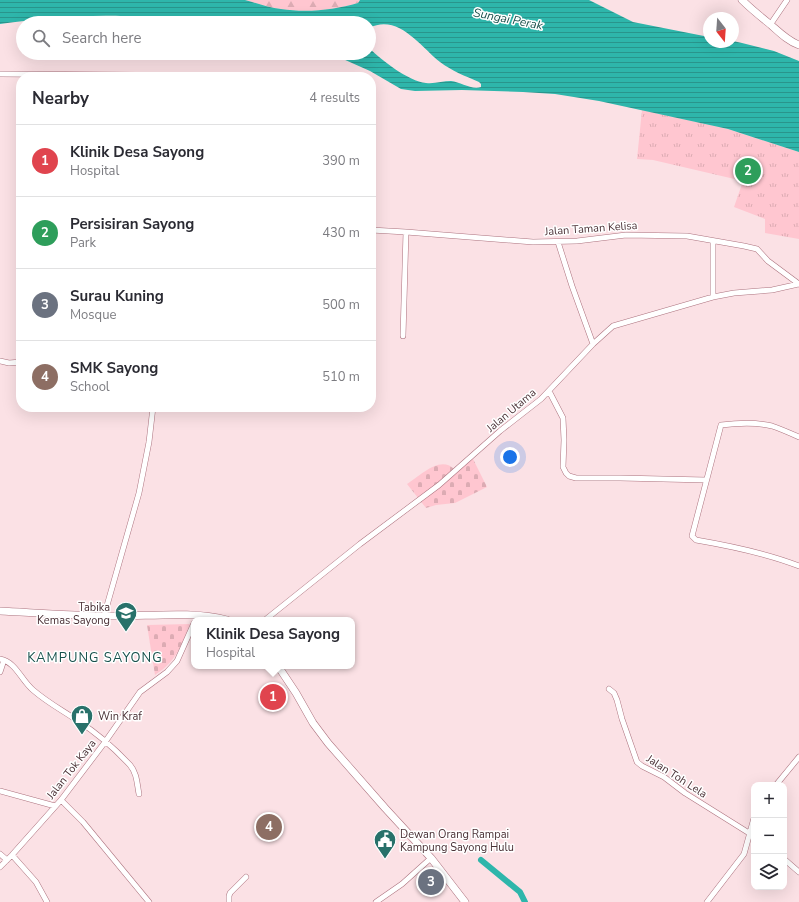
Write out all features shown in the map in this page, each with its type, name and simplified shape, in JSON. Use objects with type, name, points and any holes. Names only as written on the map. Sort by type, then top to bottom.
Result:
[{"type":"main road","points":[[742,0],[770,25],[799,46]]},
{"type":"main road","points":[[0,611],[191,620]]},
{"type":"main road","points":[[280,669],[313,723],[328,743],[431,858],[465,902]]},
{"type":"street","points":[[770,25],[787,0]]},
{"type":"street","points":[[0,74],[16,74]]},
{"type":"street","name":"Jalan Taman Kelisa","points":[[376,230],[533,242],[577,242],[626,235],[649,234],[687,236],[757,249],[768,262],[799,284]]},
{"type":"street","points":[[403,336],[406,232]]},
{"type":"street","points":[[558,242],[593,344]]},
{"type":"street","points":[[713,242],[713,297]]},
{"type":"street","name":"Jalan Utama","points":[[269,617],[347,554],[439,485],[500,431],[549,391],[593,344],[613,326],[713,297],[734,293],[772,290],[799,284]]},
{"type":"street","points":[[0,361],[16,363]]},
{"type":"street","points":[[549,391],[563,418],[563,467],[569,476],[576,478],[601,477],[706,480]]},
{"type":"street","points":[[104,616],[139,493],[149,442],[152,412]]},
{"type":"street","points":[[799,437],[773,426],[748,423],[721,425],[692,532],[694,540],[743,548],[785,560],[799,566]]},
{"type":"street","name":"Jalan Tok Kaya","points":[[0,867],[61,800],[105,742],[140,692],[167,672],[177,661],[191,629]]},
{"type":"street","points":[[0,672],[2,659],[10,662],[29,686],[43,699],[79,721],[105,742],[135,772],[140,794]]},
{"type":"street","name":"Jalan Toh Lela","points":[[609,689],[614,693],[617,700],[637,762],[664,777],[685,793],[751,833]]},
{"type":"street","points":[[778,782],[799,757]]},
{"type":"street","points":[[0,791],[55,806]]},
{"type":"street","points":[[61,800],[83,822],[149,902]]},
{"type":"street","points":[[707,902],[744,854],[751,836]]},
{"type":"street","points":[[0,854],[7,860]]},
{"type":"street","points":[[12,855],[36,882],[47,902]]},
{"type":"street","points":[[376,902],[402,884],[431,858]]},
{"type":"street","points":[[787,862],[799,872]]},
{"type":"street","points":[[229,902],[228,896],[230,893],[246,877]]},
{"type":"green space","points":[[245,0],[360,0],[358,3],[340,7],[301,11],[272,8]]},
{"type":"green space","points":[[642,110],[728,129],[799,152],[799,239],[765,233],[765,219],[734,207],[743,181],[653,160],[637,159]]},
{"type":"green space","points":[[472,457],[487,487],[455,503],[436,505],[426,508],[407,484],[425,471],[437,465],[444,464],[455,470]]},
{"type":"green space","points":[[190,624],[173,659],[155,675],[147,625]]},
{"type":"water","name":"Sungai Perak","points":[[0,0],[245,0],[272,8],[301,11],[340,7],[358,3],[360,0],[589,0],[633,22],[703,36],[703,48],[739,48],[739,42],[774,51],[799,61],[799,152],[728,129],[599,101],[555,94],[462,90],[415,91],[401,89],[376,74],[376,72],[372,72],[345,60],[376,60],[376,54],[396,70],[411,79],[426,83],[451,81],[477,88],[481,87],[481,84],[454,71],[440,62],[408,33],[390,25],[380,24],[376,25],[376,16],[16,16],[16,22],[0,24]]},
{"type":"waterway","points":[[481,860],[520,892],[525,902]]},
{"type":"place","name":"Persisiran Sayong","points":[[748,171]]},
{"type":"place","name":"Tabika Kemas Sayong","points":[[126,632]]},
{"type":"place","name":"Klinik Desa Sayong","points":[[273,697]]},
{"type":"place","name":"Win Kraf","points":[[82,736]]},
{"type":"place","name":"SMK Sayong","points":[[269,827]]},
{"type":"place","name":"Dewan Orang Rampai Kampung Sayong Hulu","points":[[385,860]]},
{"type":"place","name":"Surau Kuning","points":[[431,882]]},
{"type":"district","name":"KAMPUNG SAYONG","points":[[95,657]]}]
